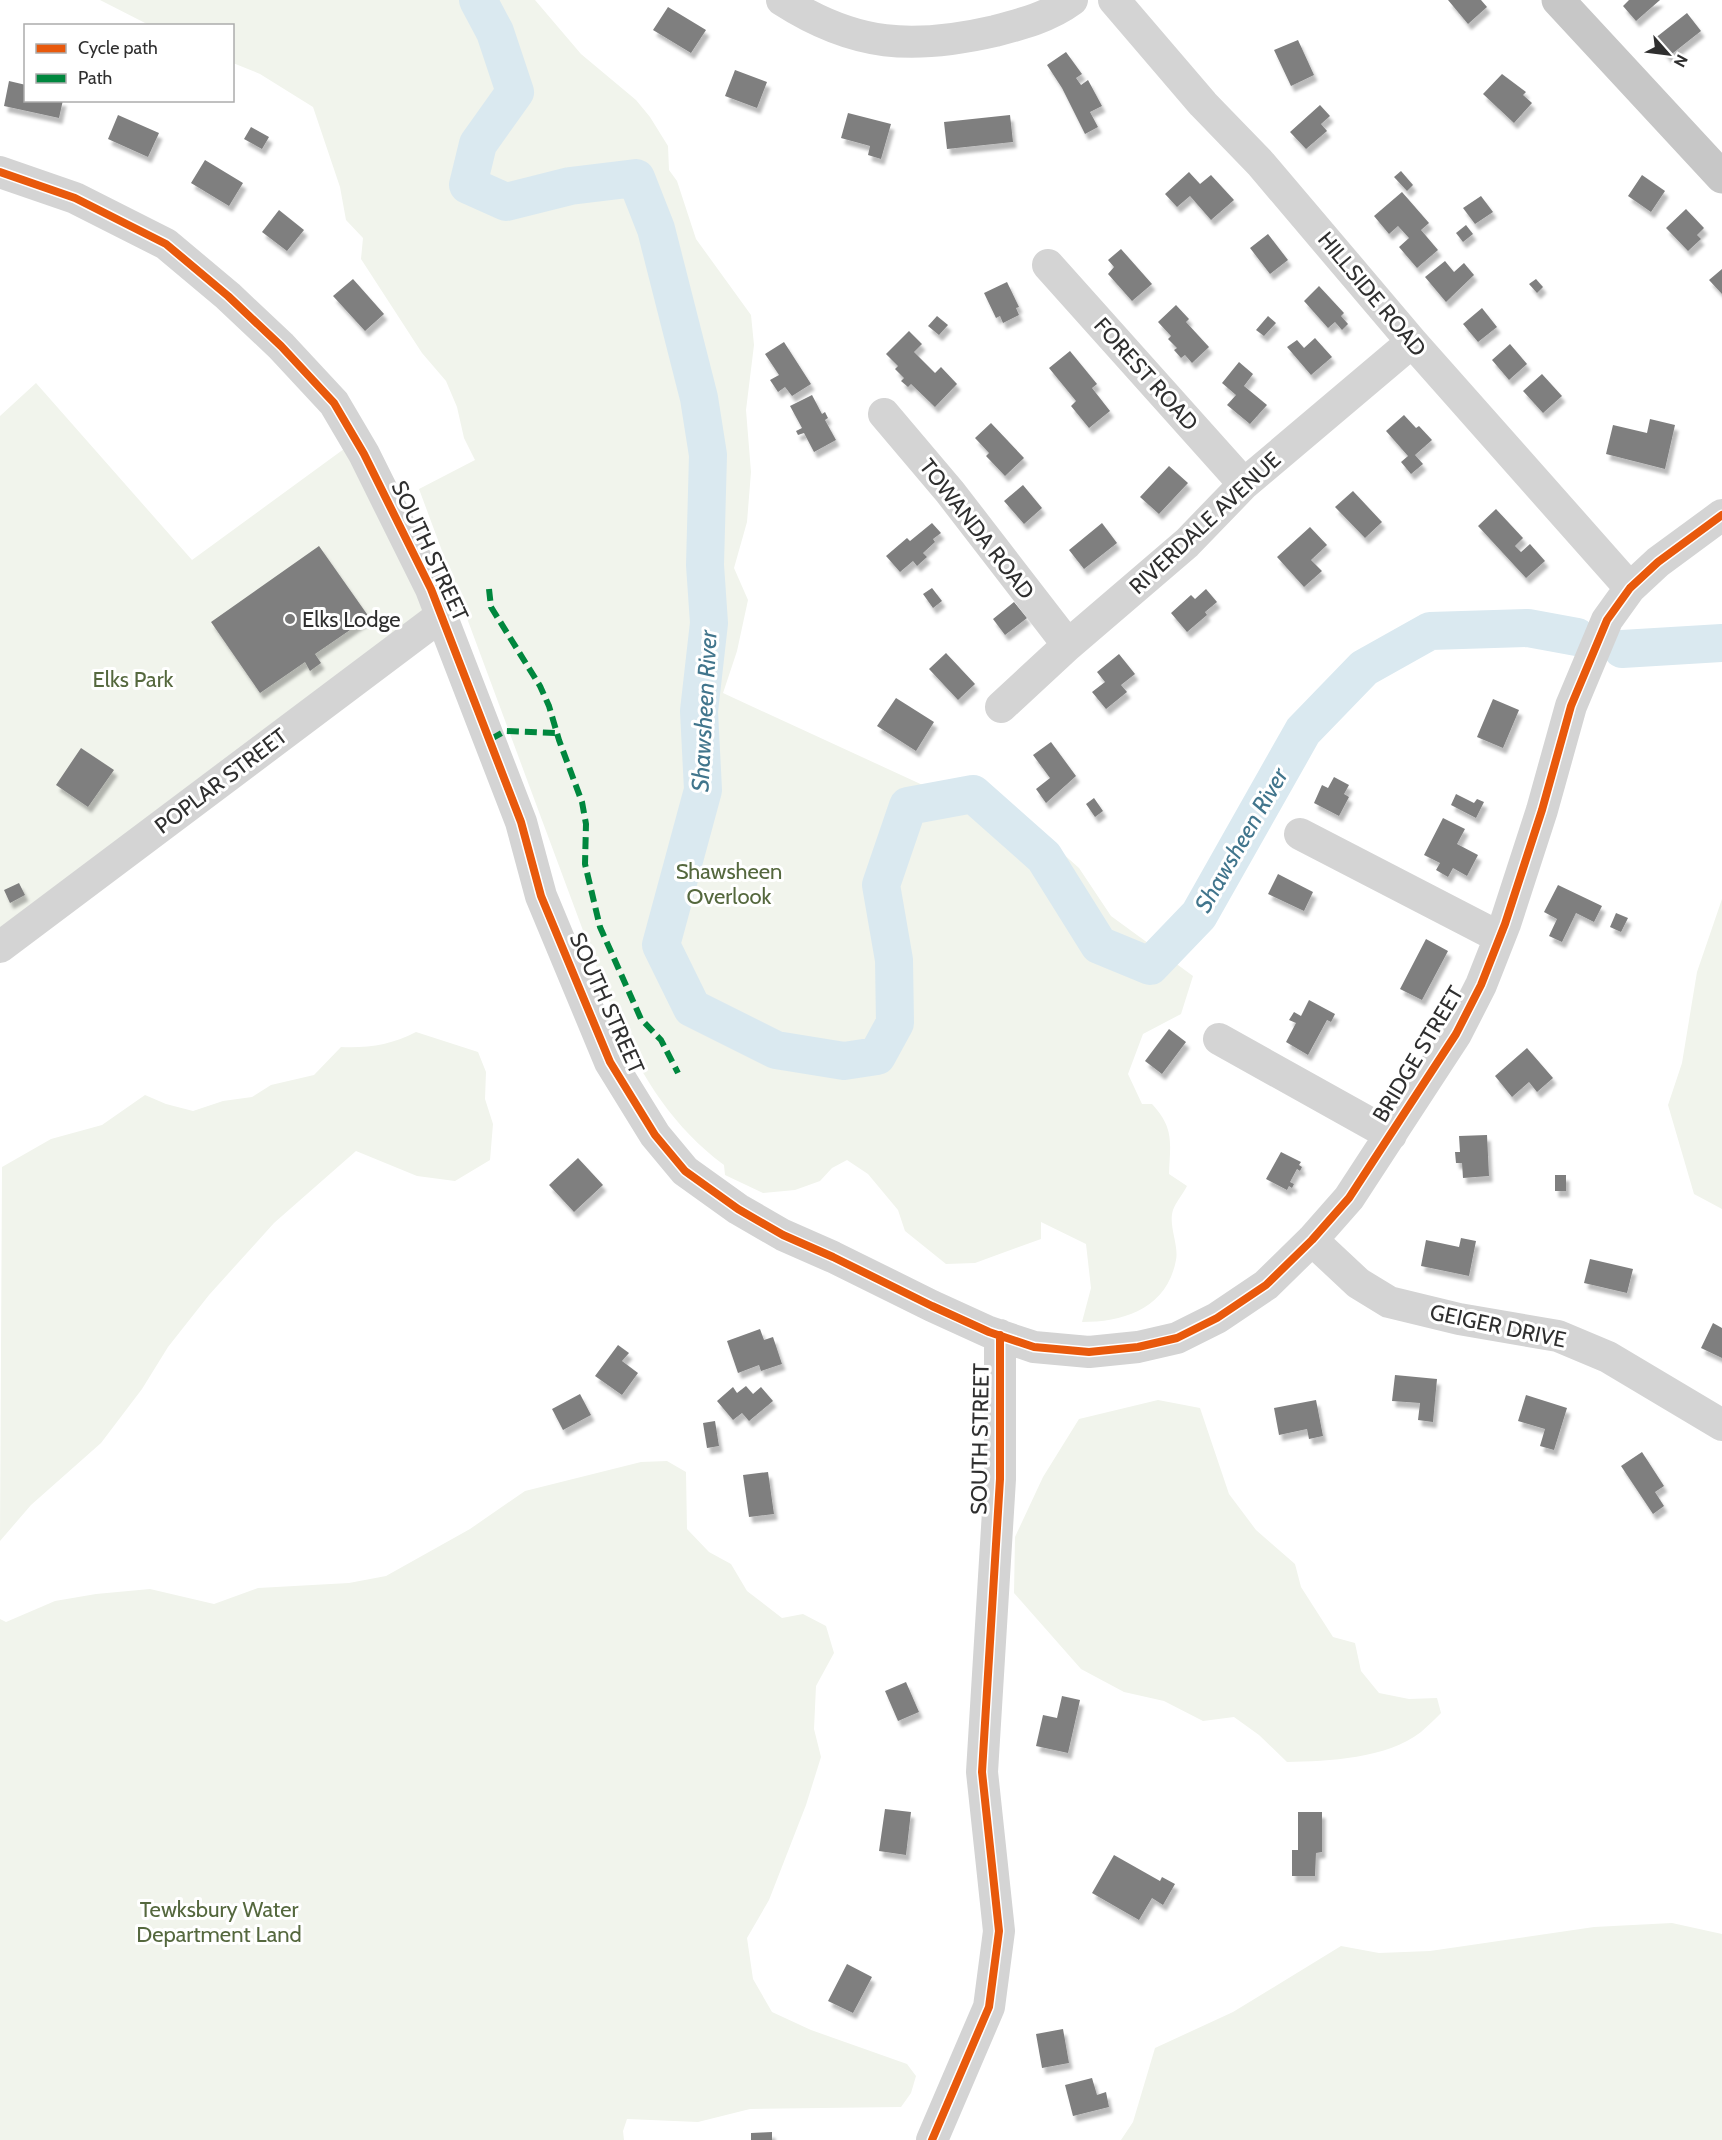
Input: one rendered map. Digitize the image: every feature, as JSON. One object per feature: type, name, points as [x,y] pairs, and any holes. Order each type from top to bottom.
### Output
[{"type":"main road","points":[[1558,0],[1722,177]]},
{"type":"street","points":[[782,0],[835,27],[872,39],[910,44],[957,40],[1011,27],[1056,11],[1072,0]]},
{"type":"street","name":"HILLSIDE ROAD","points":[[1114,0],[1203,104],[1261,164],[1412,342],[1630,588]]},
{"type":"street","name":"SOUTH STREET","points":[[0,172],[75,198],[166,244],[228,296],[281,346],[334,403],[364,454],[442,615],[521,822],[541,896],[610,1062],[655,1135],[685,1171],[756,1219],[932,1306],[1000,1335],[1000,1479],[982,1772],[999,1931],[989,2007],[932,2140]]},
{"type":"street","name":"FOREST ROAD","points":[[1048,265],[1244,484]]},
{"type":"street","name":"RIVERDALE AVENUE","points":[[1001,707],[1068,645],[1187,543],[1244,484],[1412,342]]},
{"type":"street","name":"TOWANDA ROAD","points":[[884,414],[950,492],[1068,645]]},
{"type":"street","name":"BRIDGE STREET","points":[[1000,1335],[1034,1347],[1089,1352],[1138,1347],[1177,1338],[1217,1318],[1266,1285],[1312,1240],[1349,1198],[1456,1034],[1481,985],[1542,810],[1571,706],[1599,636],[1616,604],[1658,562],[1722,515]]},
{"type":"street","name":"POPLAR STREET","points":[[0,947],[442,615]]},
{"type":"street","points":[[1300,834],[1499,937]]},
{"type":"street","points":[[1220,1039],[1391,1135]]},
{"type":"street","name":"GEIGER DRIVE","points":[[1312,1240],[1358,1283],[1389,1302],[1459,1319],[1558,1336],[1616,1362],[1722,1425]]},
{"type":"green space","name":"Shawsheen Overlook","points":[[100,0],[535,0],[581,54],[636,100],[650,117],[668,146],[669,170],[677,181],[696,239],[751,315],[754,345],[746,410],[751,472],[747,522],[734,568],[748,600],[737,651],[723,693],[927,787],[1005,802],[1079,868],[1111,916],[1193,976],[1181,1014],[1143,1034],[1128,1074],[1142,1104],[1152,1104],[1168,1129],[1170,1137],[1169,1174],[1187,1186],[1174,1207],[1172,1216],[1176,1260],[1164,1290],[1154,1301],[1128,1315],[1114,1319],[1082,1322],[1091,1288],[1086,1244],[1041,1222],[1041,1239],[975,1263],[946,1264],[905,1231],[898,1210],[868,1174],[847,1160],[832,1168],[820,1181],[795,1190],[763,1193],[725,1175],[724,1165],[706,1151],[675,1119],[649,1083],[617,1022],[419,489],[475,460],[464,438],[457,407],[446,381],[422,353],[361,259],[363,238],[346,220],[340,187],[313,107],[260,74],[234,63],[234,24],[147,24]]},
{"type":"green space","name":"Elks Park","points":[[36,383],[192,560],[348,446],[425,611],[0,941],[0,416]]},
{"type":"green space","points":[[1722,899],[1722,1209],[1694,1194],[1668,1105],[1682,1063],[1697,972]]},
{"type":"green space","points":[[416,1032],[478,1052],[486,1072],[485,1099],[493,1124],[490,1160],[455,1181],[417,1176],[356,1151],[274,1223],[209,1295],[168,1347],[142,1389],[101,1443],[31,1505],[0,1541],[2,1167],[51,1139],[102,1125],[145,1095],[166,1104],[193,1111],[223,1101],[252,1097],[271,1085],[314,1075],[341,1047],[380,1045]]},
{"type":"green space","points":[[1158,1400],[1200,1408],[1229,1494],[1256,1530],[1295,1564],[1301,1587],[1333,1637],[1355,1643],[1361,1671],[1379,1693],[1409,1699],[1437,1698],[1441,1713],[1421,1732],[1391,1748],[1357,1757],[1287,1762],[1259,1735],[1234,1717],[1203,1721],[1164,1701],[1124,1692],[1081,1669],[1014,1593],[1015,1537],[1043,1477],[1079,1419]]},
{"type":"green space","name":"Tewksbury Water Department Land","points":[[667,1461],[686,1472],[687,1529],[709,1552],[731,1564],[747,1591],[782,1618],[803,1614],[826,1626],[834,1653],[816,1686],[814,1729],[821,1757],[806,1805],[769,1900],[747,1938],[753,1979],[772,2012],[811,2030],[907,2064],[916,2076],[911,2093],[901,2107],[750,2109],[698,2122],[627,2119],[623,2131],[624,2140],[0,2140],[0,1619],[6,1622],[55,1601],[96,1594],[150,1589],[214,1604],[258,1588],[349,1583],[386,1576],[470,1529],[525,1491],[641,1462]]},
{"type":"green space","points":[[1672,1923],[1722,1934],[1722,2140],[1121,2140],[1133,2122],[1155,2048],[1233,2012],[1341,1946],[1379,1953],[1430,1951],[1594,1927]]},
{"type":"building","points":[[1448,0],[1481,0],[1487,7],[1468,24]]},
{"type":"building","points":[[1629,0],[1660,0],[1636,21],[1623,6]]},
{"type":"building","points":[[668,7],[706,30],[691,53],[653,30]]},
{"type":"building","points":[[1687,13],[1701,31],[1668,57],[1654,39]]},
{"type":"building","points":[[1298,40],[1314,75],[1291,86],[1274,50]]},
{"type":"building","points":[[1066,52],[1082,74],[1076,78],[1081,85],[1088,80],[1102,106],[1090,112],[1098,127],[1085,134],[1062,88],[1047,65]]},
{"type":"building","points":[[735,70],[767,82],[757,108],[725,96]]},
{"type":"building","points":[[1502,74],[1526,92],[1523,95],[1532,103],[1514,123],[1483,94]]},
{"type":"building","points":[[9,81],[24,85],[24,102],[63,102],[59,118],[4,106]]},
{"type":"building","points":[[1320,105],[1330,116],[1321,124],[1327,131],[1306,149],[1290,132]]},
{"type":"building","points":[[848,113],[891,124],[881,159],[868,155],[870,146],[841,138]]},
{"type":"building","points":[[118,115],[159,133],[148,157],[108,139]]},
{"type":"building","points":[[1010,115],[1013,142],[947,149],[944,122]]},
{"type":"building","points":[[251,127],[269,137],[262,149],[244,139]]},
{"type":"building","points":[[205,160],[243,183],[229,206],[191,183]]},
{"type":"building","points":[[1401,171],[1413,185],[1407,191],[1394,177]]},
{"type":"building","points":[[1189,172],[1200,184],[1211,175],[1234,200],[1211,220],[1190,196],[1177,207],[1165,194]]},
{"type":"building","points":[[1642,175],[1665,191],[1651,212],[1628,196]]},
{"type":"building","points":[[1402,192],[1429,223],[1421,230],[1438,250],[1417,268],[1399,247],[1409,238],[1398,226],[1389,234],[1374,216]]},
{"type":"building","points":[[1481,196],[1493,212],[1475,224],[1463,208]]},
{"type":"building","points":[[1686,209],[1704,228],[1697,235],[1701,239],[1688,251],[1666,228]]},
{"type":"building","points":[[279,210],[304,230],[287,251],[262,232]]},
{"type":"building","points":[[1466,225],[1473,234],[1463,242],[1456,233]]},
{"type":"building","points":[[1268,234],[1288,260],[1270,274],[1250,248]]},
{"type":"building","points":[[1121,249],[1152,284],[1132,301],[1108,274],[1114,267],[1108,260]]},
{"type":"building","points":[[1445,261],[1454,272],[1464,263],[1474,275],[1446,302],[1425,277]]},
{"type":"building","points":[[1722,269],[1722,294],[1709,280]]},
{"type":"building","points":[[353,279],[384,314],[365,331],[333,296]]},
{"type":"building","points":[[1536,279],[1543,287],[1537,293],[1529,284]]},
{"type":"building","points":[[1007,282],[1019,307],[1016,308],[1019,315],[1003,323],[1000,316],[996,318],[984,293]]},
{"type":"building","points":[[1319,286],[1344,313],[1341,316],[1348,324],[1342,330],[1335,322],[1328,328],[1304,301]]},
{"type":"building","points":[[1176,305],[1189,319],[1186,322],[1209,347],[1192,363],[1185,355],[1181,358],[1174,350],[1177,348],[1168,339],[1171,336],[1158,322]]},
{"type":"building","points":[[1482,308],[1497,327],[1478,342],[1463,324]]},
{"type":"building","points":[[937,316],[948,325],[939,335],[928,326]]},
{"type":"building","points":[[1268,316],[1276,323],[1264,336],[1256,330]]},
{"type":"building","points":[[909,331],[922,344],[914,352],[935,373],[941,367],[957,384],[935,407],[911,384],[908,387],[901,381],[904,378],[895,369],[898,366],[886,354]]},
{"type":"building","points":[[1315,338],[1332,357],[1311,375],[1287,347],[1297,340],[1304,348]]},
{"type":"building","points":[[784,342],[811,384],[792,396],[785,387],[778,392],[770,380],[779,375],[765,354]]},
{"type":"building","points":[[1510,344],[1527,364],[1509,380],[1492,360]]},
{"type":"building","points":[[1070,351],[1097,384],[1092,388],[1110,411],[1089,428],[1071,406],[1076,401],[1049,368]]},
{"type":"building","points":[[1239,362],[1253,374],[1244,386],[1267,405],[1250,424],[1227,405],[1236,395],[1222,383]]},
{"type":"building","points":[[1542,374],[1562,396],[1543,413],[1523,391]]},
{"type":"building","points":[[812,395],[822,414],[825,412],[828,418],[825,420],[836,440],[814,452],[804,433],[798,435],[796,431],[802,428],[790,406]]},
{"type":"building","points":[[1404,415],[1432,440],[1415,455],[1423,464],[1411,474],[1401,462],[1408,456],[1386,431]]},
{"type":"building","points":[[1650,419],[1675,425],[1665,469],[1606,454],[1613,425],[1647,433]]},
{"type":"building","points":[[991,423],[1024,458],[1005,476],[986,456],[989,453],[975,438]]},
{"type":"building","points":[[1169,466],[1188,483],[1159,514],[1140,497]]},
{"type":"building","points":[[1023,485],[1042,508],[1024,524],[1004,501]]},
{"type":"building","points":[[1353,491],[1382,522],[1365,538],[1335,507]]},
{"type":"building","points":[[1496,509],[1523,538],[1515,546],[1521,552],[1530,544],[1545,561],[1526,578],[1478,526]]},
{"type":"building","points":[[932,523],[941,533],[933,539],[935,542],[923,553],[927,557],[917,566],[913,561],[900,572],[886,556],[907,538],[910,541]]},
{"type":"building","points":[[1102,523],[1117,543],[1084,569],[1069,550]]},
{"type":"building","points":[[1310,527],[1327,545],[1311,560],[1322,571],[1304,587],[1277,557]]},
{"type":"building","name":"Elks Lodge","points":[[319,546],[369,617],[315,654],[321,663],[310,671],[305,662],[260,693],[211,622]]},
{"type":"building","points":[[932,588],[942,601],[933,608],[923,594]]},
{"type":"building","points":[[1206,589],[1217,602],[1205,612],[1207,615],[1187,632],[1171,613],[1191,595],[1195,599]]},
{"type":"building","points":[[1014,602],[1027,618],[1005,635],[993,619]]},
{"type":"building","points":[[946,653],[975,684],[958,700],[929,669]]},
{"type":"building","points":[[1119,654],[1135,674],[1121,685],[1127,692],[1106,709],[1092,692],[1105,682],[1097,672]]},
{"type":"building","points":[[896,698],[934,722],[916,751],[877,726]]},
{"type":"building","points":[[1493,699],[1519,710],[1503,748],[1477,737]]},
{"type":"building","points":[[1051,742],[1076,776],[1046,803],[1036,789],[1050,778],[1033,755]]},
{"type":"building","points":[[81,748],[114,770],[88,807],[56,785]]},
{"type":"building","points":[[1334,777],[1349,785],[1344,794],[1349,797],[1339,816],[1314,803],[1322,785],[1328,788]]},
{"type":"building","points":[[1456,794],[1474,803],[1477,799],[1484,802],[1476,818],[1451,805]]},
{"type":"building","points":[[1094,798],[1103,811],[1095,817],[1086,804]]},
{"type":"building","points":[[1443,818],[1465,829],[1457,844],[1478,855],[1467,876],[1453,868],[1448,877],[1436,870],[1440,863],[1424,855]]},
{"type":"building","points":[[1278,874],[1313,892],[1304,911],[1268,894]]},
{"type":"building","points":[[19,883],[25,895],[10,903],[4,890]]},
{"type":"building","points":[[1558,885],[1602,906],[1594,922],[1576,913],[1562,942],[1549,936],[1557,919],[1544,912]]},
{"type":"building","points":[[1616,913],[1628,918],[1621,932],[1610,927]]},
{"type":"building","points":[[1426,939],[1448,951],[1422,1000],[1400,989]]},
{"type":"building","points":[[1309,1000],[1335,1014],[1331,1022],[1327,1020],[1308,1055],[1286,1042],[1296,1023],[1289,1020],[1294,1012],[1301,1016]]},
{"type":"building","points":[[1169,1029],[1186,1042],[1162,1074],[1145,1061]]},
{"type":"building","points":[[1527,1048],[1553,1078],[1537,1092],[1529,1082],[1512,1097],[1495,1076]]},
{"type":"building","points":[[1487,1135],[1489,1176],[1463,1178],[1462,1163],[1456,1163],[1455,1152],[1460,1152],[1459,1136]]},
{"type":"building","points":[[1281,1152],[1301,1162],[1299,1165],[1302,1167],[1300,1171],[1297,1169],[1290,1182],[1294,1184],[1292,1188],[1289,1186],[1287,1190],[1266,1179]]},
{"type":"building","points":[[578,1158],[603,1185],[574,1212],[549,1185]]},
{"type":"building","points":[[1555,1175],[1566,1175],[1566,1191],[1555,1191]]},
{"type":"building","points":[[1461,1238],[1476,1241],[1469,1276],[1421,1266],[1426,1240],[1459,1247]]},
{"type":"building","points":[[1590,1259],[1633,1269],[1627,1293],[1584,1283]]},
{"type":"building","points":[[1713,1323],[1722,1328],[1722,1358],[1701,1348]]},
{"type":"building","points":[[760,1329],[764,1340],[773,1337],[782,1364],[761,1371],[759,1365],[738,1373],[727,1341]]},
{"type":"building","points":[[618,1345],[629,1353],[622,1361],[638,1373],[622,1395],[595,1376]]},
{"type":"building","points":[[1395,1375],[1437,1379],[1433,1422],[1418,1420],[1420,1403],[1392,1401]]},
{"type":"building","points":[[746,1386],[753,1394],[761,1387],[773,1401],[749,1421],[742,1413],[733,1420],[717,1401],[733,1387],[737,1393]]},
{"type":"building","points":[[580,1394],[591,1415],[563,1430],[552,1409]]},
{"type":"building","points":[[1526,1395],[1567,1408],[1554,1450],[1540,1446],[1545,1429],[1518,1421]]},
{"type":"building","points":[[1316,1400],[1323,1436],[1309,1439],[1307,1429],[1279,1435],[1274,1408]]},
{"type":"building","points":[[715,1421],[719,1446],[707,1448],[703,1423]]},
{"type":"building","points":[[1642,1452],[1664,1486],[1655,1492],[1664,1506],[1653,1514],[1621,1466]]},
{"type":"building","points":[[768,1472],[774,1514],[749,1517],[743,1475]]},
{"type":"building","points":[[906,1682],[919,1712],[898,1721],[885,1691]]},
{"type":"building","points":[[1062,1696],[1080,1700],[1068,1753],[1036,1746],[1043,1715],[1057,1718]]},
{"type":"building","points":[[885,1809],[911,1812],[906,1855],[879,1851]]},
{"type":"building","points":[[1298,1812],[1322,1812],[1322,1852],[1316,1853],[1315,1876],[1292,1876],[1292,1850],[1298,1850]]},
{"type":"building","points":[[1114,1855],[1160,1881],[1162,1877],[1175,1884],[1163,1905],[1152,1898],[1139,1920],[1092,1893]]},
{"type":"building","points":[[847,1964],[872,1977],[853,2013],[828,2001]]},
{"type":"building","points":[[1063,2029],[1069,2063],[1042,2068],[1036,2034]]},
{"type":"building","points":[[1092,2078],[1097,2095],[1106,2092],[1109,2107],[1073,2116],[1065,2085]]},
{"type":"building","points":[[772,2132],[772,2140],[751,2140],[751,2133]]},
{"type":"waterway","name":"Shawsheen River","points":[[478,0],[495,32],[515,92],[478,144],[468,185],[506,202],[570,186],[636,178],[656,229],[699,398],[708,455],[705,565],[709,623],[699,711],[703,790],[661,945],[692,1008],[776,1050],[844,1061],[877,1056],[895,1023],[894,960],[881,885],[908,806],[973,794],[1044,857],[1099,945],[1150,966],[1199,915],[1303,731],[1364,668],[1430,631],[1528,628],[1577,637]]},
{"type":"waterway","name":"Shawsheen River","points":[[1622,649],[1722,643]]},
{"type":"marked path","points":[[489,589],[491,607],[540,686],[549,706],[582,802],[586,824],[585,864],[600,927],[641,1019],[661,1040],[678,1073]]},
{"type":"marked path","points":[[491,739],[505,731],[557,733]]},
{"type":"cycle path","points":[[0,172],[75,198],[166,244],[228,296],[281,346],[334,403],[364,454],[431,589],[521,822],[541,896],[610,1062],[655,1135],[685,1171],[738,1209],[783,1235],[989,1332],[1034,1347],[1089,1352],[1138,1347],[1177,1338],[1217,1318],[1266,1285],[1312,1240],[1349,1198],[1456,1034],[1481,985],[1505,924],[1542,810],[1571,706],[1607,620],[1630,588],[1658,562],[1722,515]]},
{"type":"cycle path","points":[[932,2140],[989,2007],[999,1931],[982,1772],[1000,1479],[1000,1335]]},
{"type":"place","name":"Elks Lodge","points":[[290,619]]}]
